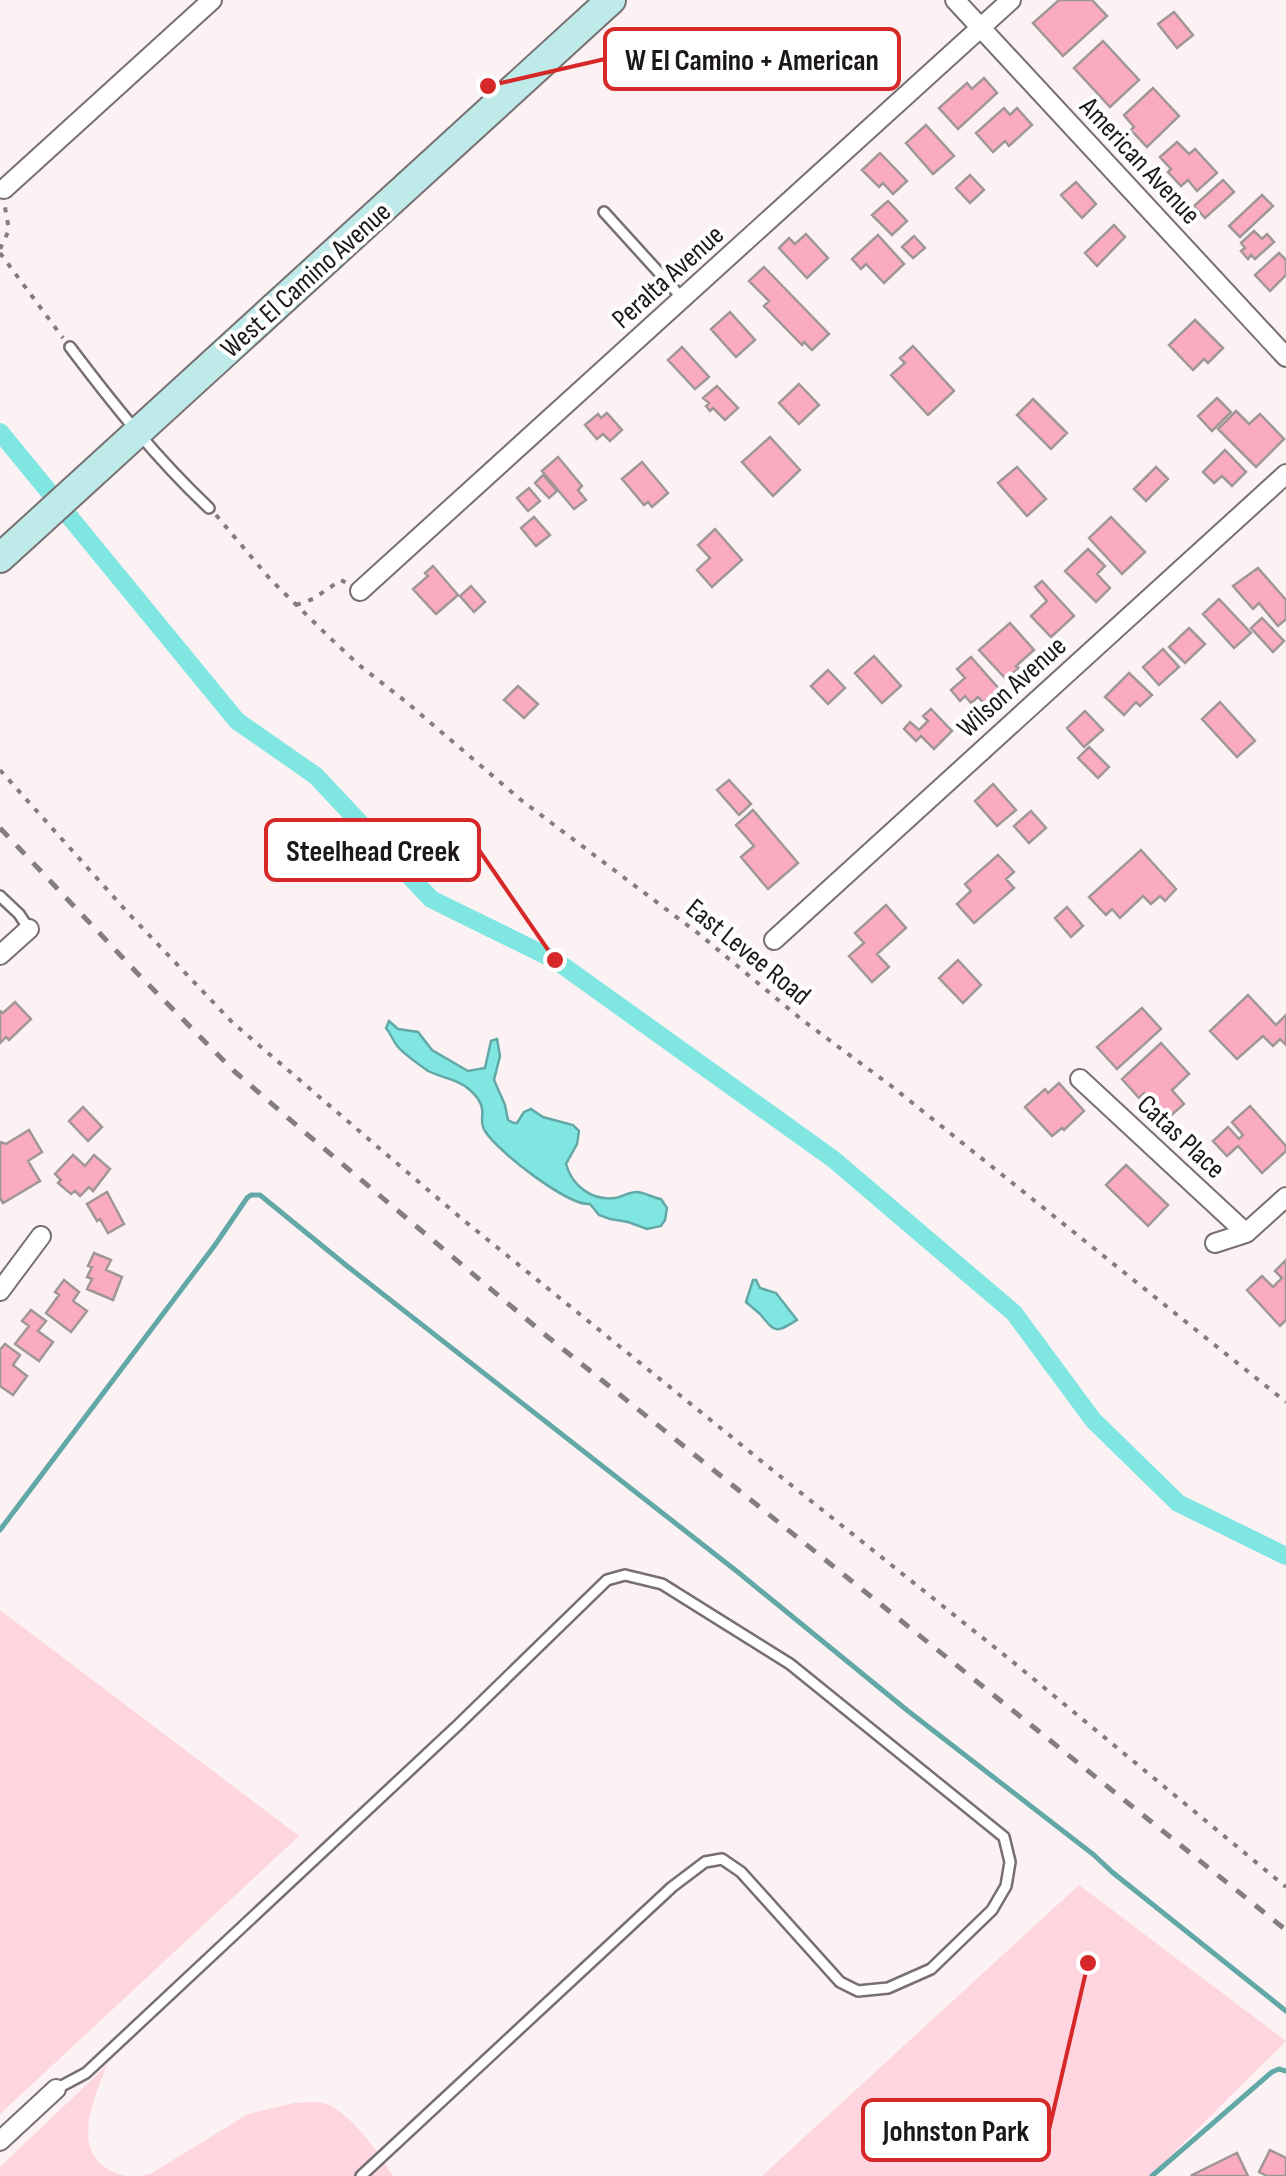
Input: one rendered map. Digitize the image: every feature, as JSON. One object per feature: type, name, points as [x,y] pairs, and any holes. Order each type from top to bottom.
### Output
[{"type":"main road","name":"West El Camino Avenue","points":[[0,558],[611,0]]},
{"type":"street","points":[[2,194],[211,0]]},
{"type":"street","name":"American Avenue","points":[[955,0],[1286,357]]},
{"type":"street","name":"Peralta Avenue","points":[[360,592],[1010,0]]},
{"type":"street","name":"Wilson Avenue","points":[[774,940],[1286,474]]},
{"type":"street","points":[[0,954],[29,929]]},
{"type":"street","name":"Catas Place","points":[[1080,1080],[1246,1233]]},
{"type":"street","points":[[1215,1244],[1246,1233],[1286,1197]]},
{"type":"street","points":[[0,1291],[41,1236]]},
{"type":"street","points":[[0,2141],[56,2089]]},
{"type":"lane","points":[[604,212],[683,299]]},
{"type":"lane","points":[[70,347],[136,432],[210,508]]},
{"type":"lane","points":[[0,896],[29,929]]},
{"type":"lane","points":[[56,2089],[86,2073],[607,1580],[625,1575],[662,1584],[790,1664],[1004,1837],[1010,1862],[1006,1886],[992,1910],[931,1970],[888,1988],[858,1991],[840,1982],[741,1872],[722,1859],[705,1862],[672,1888],[361,2176]]},
{"type":"path","points":[[2,194],[9,230],[0,251],[70,347]]},
{"type":"path","name":"East Levee Road","points":[[210,508],[270,580],[359,665],[521,800],[699,934],[801,1020],[890,1085],[1286,1402]]},
{"type":"path","points":[[296,605],[313,599],[341,580],[360,592]]},
{"type":"path","points":[[0,770],[234,1024],[462,1219],[1014,1662],[1286,1888]]},
{"type":"shaded area","points":[[0,1610],[299,1836],[0,2114]]},
{"type":"shaded area","points":[[1079,1885],[1286,2041],[1150,2176],[762,2176]]},
{"type":"shaded area","points":[[107,2065],[90,2114],[90,2145],[95,2158],[107,2169],[125,2176],[0,2176],[0,2167]]},
{"type":"shaded area","points":[[320,2102],[355,2125],[393,2176],[142,2176],[248,2114],[294,2103]]},
{"type":"water","points":[[389,1021],[398,1029],[418,1032],[432,1050],[468,1071],[485,1068],[491,1041],[497,1039],[500,1056],[494,1080],[508,1120],[517,1123],[531,1109],[543,1117],[573,1125],[579,1131],[577,1144],[566,1164],[578,1185],[598,1197],[615,1198],[638,1192],[661,1199],[667,1208],[661,1226],[647,1229],[599,1215],[590,1204],[566,1196],[534,1176],[485,1131],[477,1097],[465,1086],[428,1071],[404,1053],[386,1028]]},
{"type":"water","points":[[753,1280],[760,1288],[776,1293],[797,1320],[780,1329],[769,1324],[746,1302]]},
{"type":"building","points":[[1059,0],[1092,0],[1107,16],[1063,56],[1033,23]]},
{"type":"building","points":[[1174,12],[1193,35],[1177,48],[1158,24]]},
{"type":"building","points":[[1103,41],[1139,80],[1110,107],[1074,68]]},
{"type":"building","points":[[984,78],[997,93],[958,129],[939,108],[967,83],[972,89]]},
{"type":"building","points":[[1153,88],[1179,116],[1147,147],[1131,130],[1134,127],[1124,115]]},
{"type":"building","points":[[1004,108],[1010,115],[1017,108],[1032,125],[1009,146],[1005,141],[993,152],[976,133]]},
{"type":"building","points":[[926,125],[954,156],[933,174],[906,143]]},
{"type":"building","points":[[1177,142],[1189,154],[1195,149],[1217,173],[1197,191],[1188,180],[1181,186],[1160,157]]},
{"type":"building","points":[[880,153],[907,181],[893,194],[883,183],[879,187],[862,170]]},
{"type":"building","points":[[970,175],[984,190],[970,203],[956,188]]},
{"type":"building","points":[[1223,180],[1234,192],[1205,218],[1194,206]]},
{"type":"building","points":[[1076,182],[1096,204],[1082,218],[1061,195]]},
{"type":"building","points":[[1262,195],[1273,206],[1240,237],[1229,226]]},
{"type":"building","points":[[888,201],[907,221],[892,235],[872,215]]},
{"type":"building","points":[[1114,225],[1125,237],[1097,266],[1085,253]]},
{"type":"building","points":[[1254,231],[1262,239],[1267,234],[1274,242],[1255,259],[1251,255],[1248,259],[1241,251],[1245,248],[1241,243]]},
{"type":"building","points":[[806,234],[828,258],[807,278],[779,248],[789,238],[795,244]]},
{"type":"building","points":[[878,235],[904,264],[884,283],[866,264],[861,269],[852,259]]},
{"type":"building","points":[[914,236],[925,248],[913,258],[902,247]]},
{"type":"building","points":[[1279,253],[1286,260],[1286,275],[1270,291],[1255,275]]},
{"type":"building","points":[[764,267],[829,334],[812,350],[804,342],[802,345],[764,306],[769,301],[749,281]]},
{"type":"building","points":[[730,312],[755,340],[736,357],[711,329]]},
{"type":"building","points":[[1195,320],[1223,348],[1208,363],[1204,359],[1193,370],[1169,345]]},
{"type":"building","points":[[913,346],[954,391],[928,415],[891,375],[905,363],[900,358]]},
{"type":"building","points":[[682,347],[709,377],[695,389],[668,360]]},
{"type":"building","points":[[799,384],[819,405],[799,424],[779,403]]},
{"type":"building","points":[[717,386],[738,408],[725,420],[713,408],[710,411],[703,398]]},
{"type":"building","points":[[1217,398],[1231,412],[1212,431],[1198,416]]},
{"type":"building","points":[[1033,399],[1067,433],[1051,449],[1017,415]]},
{"type":"building","points":[[1236,411],[1249,424],[1260,414],[1284,439],[1256,467],[1218,429]]},
{"type":"building","points":[[607,413],[622,430],[610,441],[603,434],[597,439],[585,425],[598,414],[601,418]]},
{"type":"building","points":[[770,437],[800,470],[773,496],[742,462]]},
{"type":"building","points":[[1225,450],[1246,472],[1232,486],[1222,476],[1214,483],[1203,472]]},
{"type":"building","points":[[558,457],[582,486],[578,490],[586,500],[574,509],[542,471]]},
{"type":"building","points":[[642,462],[668,493],[652,507],[648,502],[644,505],[622,479]]},
{"type":"building","points":[[1017,467],[1046,499],[1027,516],[998,483]]},
{"type":"building","points":[[1156,467],[1168,479],[1146,501],[1134,489]]},
{"type":"building","points":[[543,475],[557,491],[549,498],[535,483]]},
{"type":"building","points":[[529,488],[540,501],[528,511],[517,498]]},
{"type":"building","points":[[534,517],[550,535],[536,546],[521,528]]},
{"type":"building","points":[[1111,517],[1145,552],[1122,574],[1089,538]]},
{"type":"building","points":[[715,529],[742,560],[712,587],[697,570],[710,558],[698,545]]},
{"type":"building","points":[[1088,549],[1105,566],[1097,574],[1110,588],[1096,602],[1065,571]]},
{"type":"building","points":[[433,566],[458,595],[436,614],[413,589]]},
{"type":"building","points":[[1258,568],[1286,600],[1286,619],[1278,626],[1259,603],[1253,609],[1233,586]]},
{"type":"building","points":[[1042,581],[1074,616],[1051,637],[1031,616],[1047,601],[1035,587]]},
{"type":"building","points":[[471,586],[485,602],[474,612],[460,596]]},
{"type":"building","points":[[1219,599],[1251,633],[1234,648],[1203,614]]},
{"type":"building","points":[[1262,618],[1284,641],[1273,652],[1251,628]]},
{"type":"building","points":[[1010,623],[1034,650],[1006,679],[979,650]]},
{"type":"building","points":[[1189,628],[1205,644],[1185,663],[1169,647]]},
{"type":"building","points":[[1163,649],[1179,667],[1159,685],[1143,667]]},
{"type":"building","points":[[874,656],[901,686],[882,703],[855,673]]},
{"type":"building","points":[[971,657],[1000,690],[985,704],[978,697],[971,703],[965,696],[960,701],[951,690],[965,678],[957,669]]},
{"type":"building","points":[[828,670],[845,688],[828,704],[811,686]]},
{"type":"building","points":[[1129,673],[1152,695],[1140,706],[1136,702],[1124,715],[1105,697]]},
{"type":"building","points":[[518,686],[538,704],[524,718],[504,700]]},
{"type":"building","points":[[1220,702],[1255,741],[1237,757],[1202,719]]},
{"type":"building","points":[[931,709],[952,731],[934,749],[921,736],[916,741],[904,729],[910,722],[919,730],[928,721],[923,716]]},
{"type":"building","points":[[1085,711],[1103,730],[1084,747],[1067,728]]},
{"type":"building","points":[[1089,747],[1109,767],[1098,778],[1078,758]]},
{"type":"building","points":[[729,780],[751,804],[739,815],[717,790]]},
{"type":"building","points":[[993,784],[1016,810],[997,826],[975,801]]},
{"type":"building","points":[[753,810],[798,863],[768,889],[741,857],[754,846],[736,825]]},
{"type":"building","points":[[1031,811],[1046,828],[1029,843],[1014,826]]},
{"type":"building","points":[[1141,850],[1176,889],[1165,901],[1160,896],[1151,904],[1143,896],[1120,918],[1112,909],[1106,915],[1089,897]]},
{"type":"building","points":[[998,855],[1014,872],[1006,879],[1014,888],[974,923],[957,904],[971,891],[965,884]]},
{"type":"building","points":[[886,905],[906,928],[877,954],[889,967],[872,982],[849,956],[864,943],[855,933]]},
{"type":"building","points":[[1067,907],[1083,926],[1071,937],[1055,918]]},
{"type":"building","points":[[958,960],[981,985],[963,1003],[939,978]]},
{"type":"building","points":[[1248,995],[1276,1025],[1286,1015],[1286,1045],[1280,1039],[1273,1046],[1263,1036],[1237,1059],[1210,1031]]},
{"type":"building","points":[[15,1002],[31,1019],[9,1040],[6,1037],[0,1043],[0,1011],[3,1013]]},
{"type":"building","points":[[1142,1008],[1161,1029],[1117,1069],[1097,1047]]},
{"type":"building","points":[[1161,1043],[1189,1074],[1172,1090],[1184,1104],[1167,1119],[1144,1093],[1139,1098],[1122,1079]]},
{"type":"building","points":[[1059,1083],[1084,1111],[1052,1136],[1025,1107],[1045,1089],[1048,1093]]},
{"type":"building","points":[[1250,1106],[1286,1146],[1286,1151],[1262,1173],[1238,1146],[1227,1156],[1213,1141],[1228,1127],[1239,1139],[1243,1135],[1232,1122]]},
{"type":"building","points":[[83,1107],[102,1127],[88,1141],[69,1121]]},
{"type":"building","points":[[29,1130],[42,1152],[28,1161],[40,1181],[3,1203],[0,1142],[6,1144]]},
{"type":"building","points":[[73,1155],[85,1166],[94,1155],[110,1169],[93,1191],[89,1187],[80,1196],[58,1183],[61,1180],[55,1174]]},
{"type":"building","points":[[1126,1165],[1168,1205],[1148,1226],[1106,1185]]},
{"type":"building","points":[[107,1192],[124,1224],[108,1233],[87,1204]]},
{"type":"building","points":[[94,1253],[111,1260],[106,1270],[122,1277],[113,1300],[87,1289],[92,1279],[87,1277],[92,1267],[88,1266]]},
{"type":"building","points":[[1286,1260],[1286,1320],[1280,1326],[1247,1290],[1262,1276],[1273,1287],[1282,1278],[1275,1271]]},
{"type":"building","points":[[64,1280],[79,1292],[73,1301],[87,1311],[71,1332],[46,1313]]},
{"type":"building","points":[[31,1310],[46,1321],[38,1331],[53,1342],[39,1361],[15,1344],[29,1326],[22,1321]]},
{"type":"building","points":[[5,1344],[20,1355],[13,1365],[27,1376],[13,1395],[0,1386],[0,1350]]},
{"type":"building","points":[[1270,2150],[1286,2158],[1286,2176],[1259,2172]]},
{"type":"building","points":[[1237,2153],[1248,2176],[1192,2175]]},
{"type":"waterway","points":[[0,432],[237,721],[316,776],[431,899],[555,960],[833,1159],[1014,1313],[1093,1420],[1178,1503],[1286,1556]]},
{"type":"waterway","points":[[0,1530],[247,1198],[260,1195],[1286,2011]]},
{"type":"waterway","points":[[1152,2176],[1272,2072],[1286,2071]]},
{"type":"railway","points":[[0,828],[234,1071],[302,1130],[543,1333],[1286,1930]]},
{"type":"place","name":"W El Camino + American","points":[[488,86]]},
{"type":"place","name":"Steelhead Creek","points":[[555,960]]},
{"type":"place","name":"Johnston Park","points":[[1088,1963]]}]
